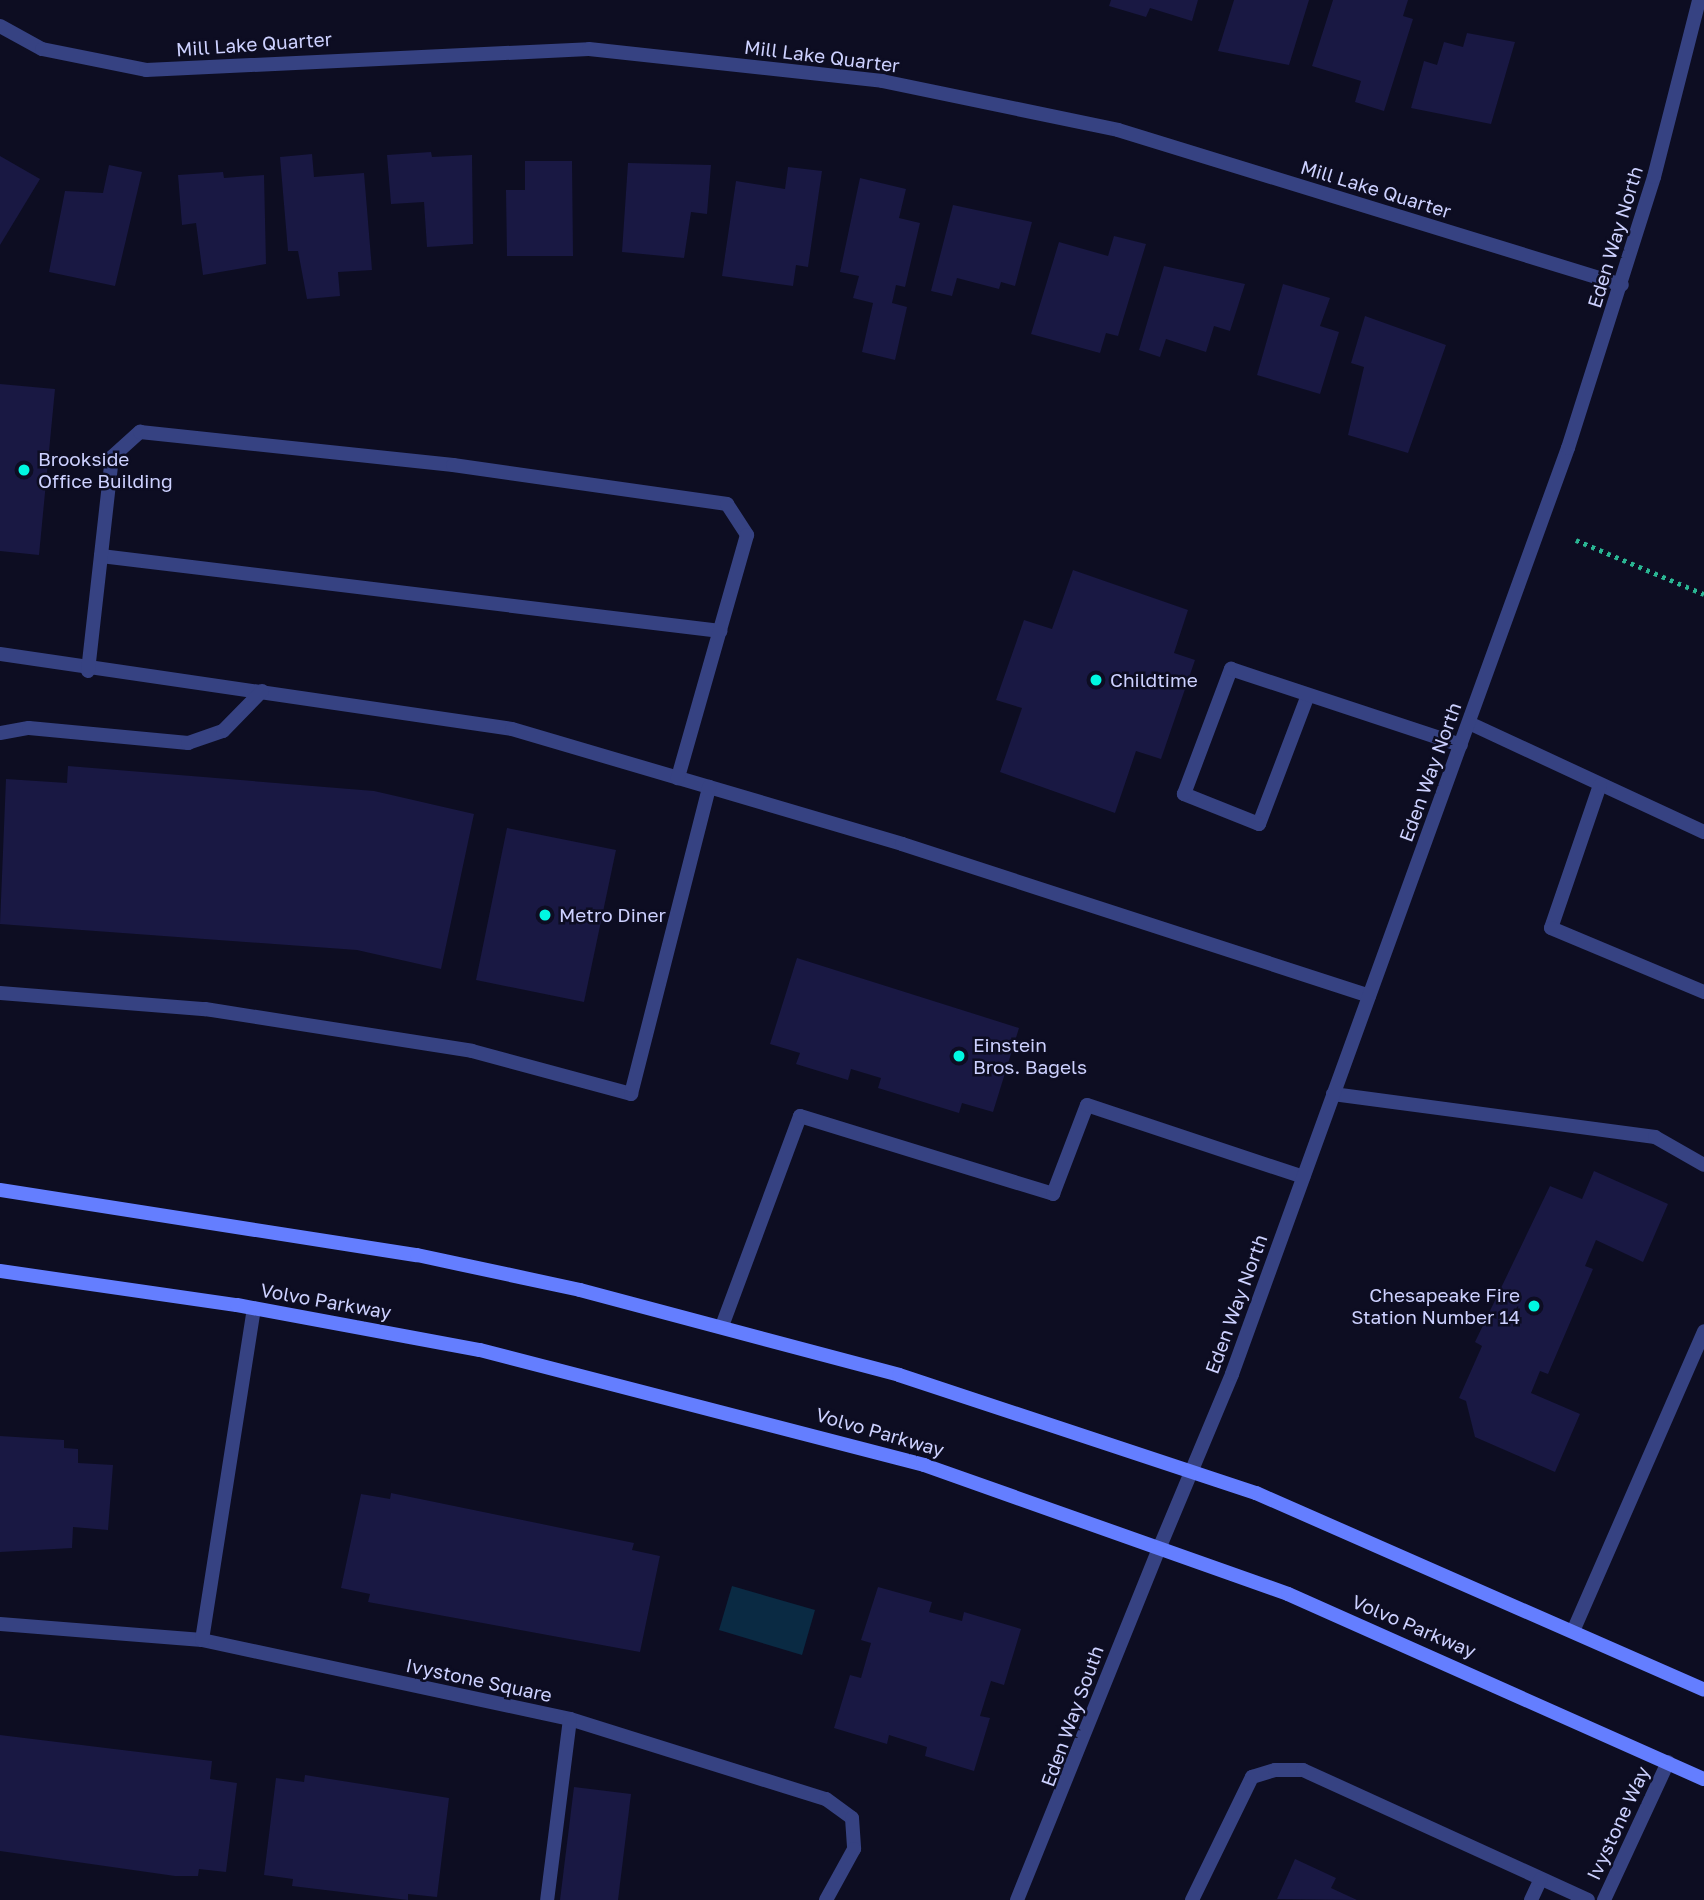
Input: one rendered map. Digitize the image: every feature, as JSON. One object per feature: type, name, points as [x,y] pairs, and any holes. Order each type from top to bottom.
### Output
[{"type":"main road","points":[[0,1190],[417,1255],[722,1326],[1192,1469],[1574,1629],[1704,1689]]},
{"type":"main road","name":"Volvo Parkway","points":[[0,1271],[254,1308],[480,1350],[734,1411],[924,1465],[1161,1544],[1441,1658],[1704,1779]]},
{"type":"street","name":"Eden Way North","points":[[1161,1544],[1303,1177],[1469,723],[1622,285],[1699,0]]},
{"type":"street","name":"Mill Lake Quarter","points":[[0,26],[42,49],[146,71],[589,49],[882,81],[1118,130],[1622,285]]},
{"type":"street","points":[[88,671],[112,457],[140,432],[453,465],[727,504],[747,535],[678,778]]},
{"type":"street","points":[[101,556],[720,631]]},
{"type":"street","points":[[0,654],[88,671],[262,691],[512,729],[709,787],[1368,996]]},
{"type":"street","points":[[1308,695],[1259,824],[1184,794],[1231,669],[1461,745]]},
{"type":"street","points":[[0,733],[29,728],[188,743],[223,731],[262,691]]},
{"type":"street","points":[[1469,723],[1704,832]]},
{"type":"street","points":[[1600,785],[1551,929],[1704,992]]},
{"type":"street","points":[[0,993],[205,1009],[459,1049],[631,1094],[709,787]]},
{"type":"street","points":[[1333,1094],[1655,1137],[1704,1165]]},
{"type":"street","points":[[722,1326],[800,1116],[1053,1194],[1087,1105],[1303,1177]]},
{"type":"street","points":[[202,1640],[254,1308]]},
{"type":"street","points":[[1574,1629],[1704,1331]]},
{"type":"street","name":"Eden Way South","points":[[1017,1900],[1161,1544]]},
{"type":"street","name":"Ivystone Square","points":[[0,1624],[202,1640],[570,1719],[547,1900]]},
{"type":"street","points":[[570,1719],[826,1798],[852,1818],[854,1849],[826,1900]]},
{"type":"street","name":"Ivystone Way","points":[[1604,1900],[1668,1762]]},
{"type":"street","points":[[1192,1900],[1252,1777],[1275,1770],[1303,1770],[1588,1900]]},
{"type":"street","points":[[1531,1900],[1541,1879]]},
{"type":"path","points":[[1576,540],[1704,594]]},
{"type":"water","points":[[732,1586],[815,1610],[802,1655],[719,1630]]},
{"type":"building","points":[[1111,0],[1198,0],[1192,21],[1150,8],[1146,17],[1109,6]]},
{"type":"building","points":[[1234,0],[1309,0],[1289,65],[1218,51]]},
{"type":"building","points":[[1333,0],[1408,0],[1403,16],[1413,19],[1384,111],[1355,102],[1361,81],[1312,66]]},
{"type":"building","points":[[1467,33],[1515,42],[1491,124],[1411,108],[1424,61],[1437,65],[1444,42],[1463,47]]},
{"type":"building","points":[[431,152],[432,157],[472,155],[473,244],[427,247],[424,202],[391,204],[387,155]]},
{"type":"building","points":[[312,154],[314,177],[364,173],[372,270],[338,272],[340,296],[307,299],[298,251],[288,251],[280,157]]},
{"type":"building","points":[[0,156],[40,179],[0,245]]},
{"type":"building","points":[[525,161],[572,161],[573,256],[507,256],[506,190],[525,190]]},
{"type":"building","points":[[628,163],[711,165],[707,214],[691,212],[684,258],[622,252]]},
{"type":"building","points":[[109,165],[142,172],[115,286],[49,272],[65,191],[103,193]]},
{"type":"building","points":[[788,167],[822,171],[808,267],[796,265],[793,286],[722,276],[736,181],[785,189]]},
{"type":"building","points":[[223,172],[224,178],[264,175],[266,264],[203,275],[196,223],[182,225],[178,175]]},
{"type":"building","points":[[860,178],[906,189],[899,218],[920,223],[905,287],[896,285],[892,303],[907,307],[895,360],[862,352],[873,303],[853,298],[859,276],[840,272]]},
{"type":"building","points":[[953,205],[1032,222],[1015,286],[1001,282],[999,289],[957,278],[952,296],[931,291]]},
{"type":"building","points":[[1114,236],[1146,244],[1118,336],[1106,333],[1100,353],[1031,334],[1059,242],[1108,256]]},
{"type":"building","points":[[1164,266],[1245,284],[1230,331],[1214,326],[1206,352],[1166,339],[1160,357],[1139,350]]},
{"type":"building","points":[[1283,284],[1330,298],[1320,326],[1339,332],[1320,394],[1257,375]]},
{"type":"building","points":[[1365,316],[1446,345],[1408,453],[1348,435],[1364,367],[1351,363]]},
{"type":"building","name":"Brookside Office Building","points":[[0,384],[55,389],[39,555],[0,551]]},
{"type":"building","name":"Childtime","points":[[1073,570],[1188,610],[1174,653],[1195,660],[1161,759],[1136,751],[1115,813],[1000,772],[1022,708],[996,700],[1024,620],[1052,629]]},
{"type":"building","points":[[68,766],[374,791],[474,814],[441,969],[357,950],[0,924],[6,779],[67,783]]},
{"type":"building","points":[[507,828],[616,850],[584,1002],[476,980]]},
{"type":"building","points":[[797,958],[1019,1028],[993,1112],[962,1103],[959,1113],[878,1088],[881,1078],[851,1069],[848,1080],[796,1064],[800,1053],[770,1044]]},
{"type":"building","name":"Chesapeake Fire Station Number 14","points":[[1594,1171],[1668,1204],[1643,1262],[1596,1240],[1585,1266],[1593,1269],[1548,1374],[1540,1371],[1531,1393],[1580,1414],[1555,1472],[1475,1437],[1466,1401],[1459,1398],[1482,1346],[1475,1342],[1550,1186],[1582,1199]]},
{"type":"building","points":[[0,1436],[64,1440],[64,1448],[78,1449],[78,1463],[113,1465],[108,1530],[73,1527],[72,1548],[0,1552]]},
{"type":"building","points":[[391,1493],[634,1543],[632,1550],[660,1556],[640,1652],[368,1602],[370,1594],[341,1588],[361,1494],[390,1499]]},
{"type":"building","points":[[878,1587],[932,1602],[929,1612],[962,1621],[964,1612],[1021,1629],[1004,1685],[991,1681],[980,1716],[990,1718],[974,1771],[925,1756],[927,1747],[889,1735],[887,1744],[834,1728],[850,1675],[861,1678],[871,1643],[861,1640]]},
{"type":"building","points":[[0,1735],[212,1761],[210,1779],[237,1783],[226,1872],[199,1869],[198,1876],[175,1876],[0,1851]]},
{"type":"building","points":[[305,1775],[449,1798],[437,1897],[408,1894],[408,1900],[292,1886],[293,1879],[264,1875],[276,1778],[304,1782]]},
{"type":"building","points":[[574,1787],[631,1794],[618,1900],[560,1900]]},
{"type":"building","points":[[1295,1859],[1336,1878],[1331,1888],[1357,1900],[1277,1899]]},
{"type":"place","name":"Brookside Office Building","points":[[24,470]]},
{"type":"place","name":"Childtime","points":[[1096,680]]},
{"type":"place","name":"Metro Diner","points":[[545,915]]},
{"type":"place","name":"Einstein Bros. Bagels","points":[[959,1056]]},
{"type":"place","name":"Chesapeake Fire Station Number 14","points":[[1534,1306]]}]
